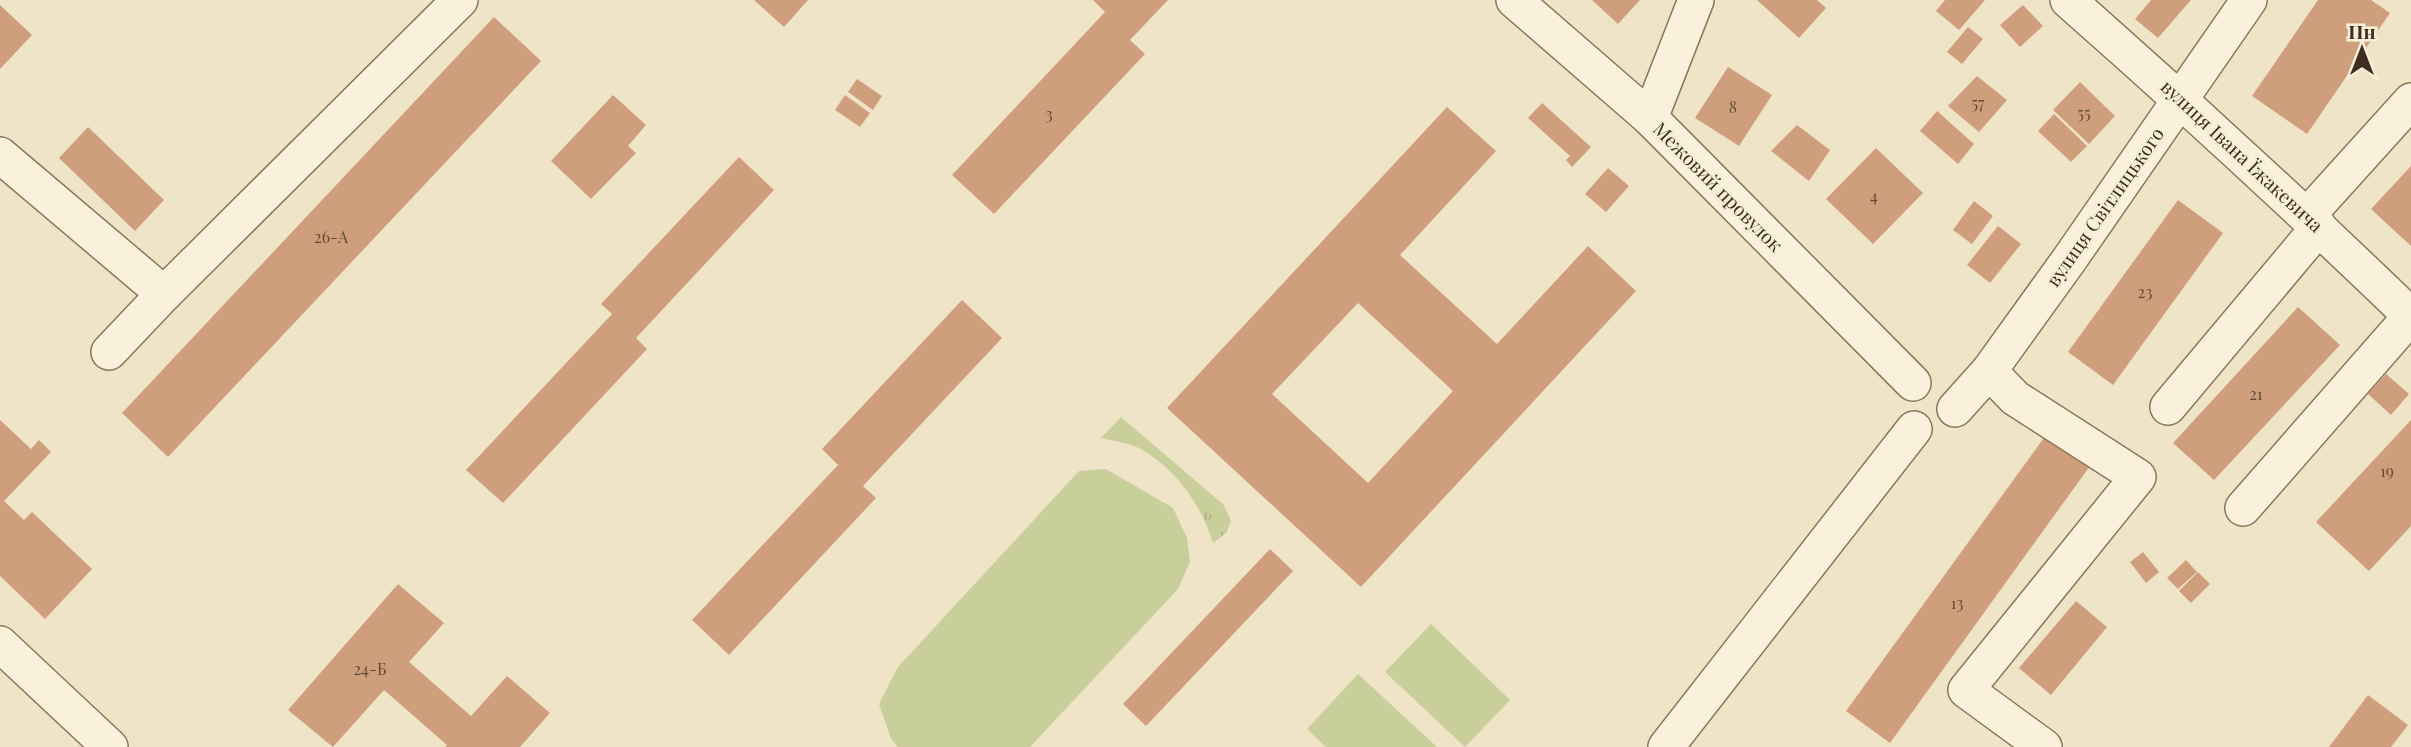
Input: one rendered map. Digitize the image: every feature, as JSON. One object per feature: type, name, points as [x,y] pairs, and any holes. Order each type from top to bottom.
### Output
[{"type":"street","points":[[110,352],[164,294],[460,0]]},
{"type":"street","name":"Межовий провулок","points":[[1514,0],[1650,118],[1913,383]]},
{"type":"street","points":[[1650,118],[1696,0]]},
{"type":"street","name":"вулиця Івана Їжакевича","points":[[2068,0],[2180,99],[2411,316]]},
{"type":"street","name":"вулиця Світлицького","points":[[1955,409],[1989,372],[2249,0]]},
{"type":"street","points":[[2168,407],[2411,101]]},
{"type":"street","points":[[0,155],[164,294]]},
{"type":"street","points":[[2243,508],[2411,316]]},
{"type":"street","points":[[1989,372],[2015,398],[2138,477],[1966,690],[2044,747]]},
{"type":"street","points":[[1930,378],[1946,385],[1955,400],[1955,409],[1948,424],[1932,433],[1914,429],[1907,423],[1901,406],[1906,389],[1913,383],[1930,378]]},
{"type":"street","points":[[1666,747],[1914,429]]},
{"type":"street","points":[[0,644],[110,747]]},
{"type":"green space","points":[[1121,417],[1224,505],[1231,521],[1226,533],[1213,543],[1194,501],[1185,488],[1152,456],[1135,446],[1101,438]]},
{"type":"green space","points":[[1106,469],[1173,508],[1187,538],[1190,562],[1178,589],[1030,747],[898,747],[891,739],[879,704],[898,667],[1079,471]]},
{"type":"green space","points":[[1431,624],[1510,700],[1465,747],[1385,672]]},
{"type":"green space","points":[[1358,674],[1437,747],[1326,747],[1307,729]]},
{"type":"building","points":[[754,0],[808,0],[784,27]]},
{"type":"building","points":[[1093,0],[1168,0],[1130,40],[1145,54],[994,214],[952,175],[1105,12]]},
{"type":"building","points":[[1592,0],[1640,0],[1618,24]]},
{"type":"building","points":[[1757,0],[1817,0],[1826,8],[1799,38]]},
{"type":"building","points":[[1945,0],[1985,0],[1959,30],[1936,11]]},
{"type":"building","points":[[2151,0],[2191,0],[2158,38],[2135,19]]},
{"type":"building","points":[[2318,0],[2371,0],[2390,13],[2307,134],[2252,96]]},
{"type":"building","points":[[0,5],[32,35],[0,69]]},
{"type":"building","points":[[2023,5],[2043,26],[2020,47],[2000,25]]},
{"type":"building","points":[[494,17],[541,61],[168,457],[122,413]]},
{"type":"building","points":[[1968,27],[1983,39],[1962,64],[1947,52]]},
{"type":"building","points":[[1728,67],[1772,95],[1739,146],[1695,118]]},
{"type":"building","points":[[1977,76],[2007,100],[1979,132],[1948,106]]},
{"type":"building","points":[[857,79],[882,96],[873,110],[848,92]]},
{"type":"building","points":[[2080,82],[2115,116],[2089,144],[2053,110]]},
{"type":"building","points":[[613,95],[646,125],[628,146],[636,153],[591,199],[551,161]]},
{"type":"building","points":[[845,95],[870,113],[860,127],[835,110]]},
{"type":"building","points":[[1542,103],[1591,147],[1572,167],[1566,160],[1570,156],[1528,118]]},
{"type":"building","points":[[1447,107],[1496,151],[1400,255],[1497,344],[1588,246],[1636,291],[1361,587],[1167,408]],"holes":[[[1358,303],[1453,391],[1368,483],[1272,394]]]},
{"type":"building","points":[[1937,111],[1974,144],[1958,164],[1920,131]]},
{"type":"building","points":[[2054,114],[2087,146],[2071,162],[2038,131]]},
{"type":"building","points":[[1797,125],[1830,150],[1809,181],[1771,151]]},
{"type":"building","points":[[88,127],[164,200],[135,231],[59,158]]},
{"type":"building","points":[[1876,148],[1923,193],[1873,244],[1826,199]]},
{"type":"building","points":[[739,157],[774,190],[636,338],[647,349],[503,503],[466,470],[612,314],[601,304]]},
{"type":"building","points":[[2411,166],[2411,246],[2371,209]]},
{"type":"building","points":[[1608,168],[1629,186],[1606,212],[1585,194]]},
{"type":"building","points":[[2178,200],[2223,233],[2113,385],[2068,352]]},
{"type":"building","points":[[1974,201],[1993,216],[1972,244],[1953,230]]},
{"type":"building","points":[[1998,226],[2021,244],[1990,283],[1967,265]]},
{"type":"building","points":[[962,300],[1002,338],[863,486],[876,498],[729,655],[692,620],[838,465],[822,449]]},
{"type":"building","points":[[2298,307],[2340,345],[2214,480],[2173,443]]},
{"type":"building","points":[[2386,374],[2409,394],[2391,415],[2368,394]]},
{"type":"building","points":[[0,420],[31,449],[39,440],[51,452],[4,501],[24,520],[32,512],[92,569],[45,619],[0,576]]},
{"type":"building","points":[[2411,420],[2411,526],[2369,571],[2316,522]]},
{"type":"building","points":[[2046,435],[2090,466],[1890,743],[1846,711]]},
{"type":"building","points":[[1270,549],[1293,571],[1146,726],[1123,704]]},
{"type":"building","points":[[2143,552],[2159,572],[2146,583],[2130,562]]},
{"type":"building","points":[[2186,560],[2197,572],[2178,589],[2167,578]]},
{"type":"building","points":[[2198,572],[2210,584],[2191,603],[2179,591]]},
{"type":"building","points":[[398,584],[444,623],[409,662],[471,716],[507,676],[550,713],[520,747],[445,747],[447,745],[384,690],[333,747],[288,710]]},
{"type":"building","points":[[2076,601],[2107,627],[2051,695],[2019,668]]},
{"type":"building","points":[[2368,695],[2408,725],[2391,747],[2329,747]]}]
